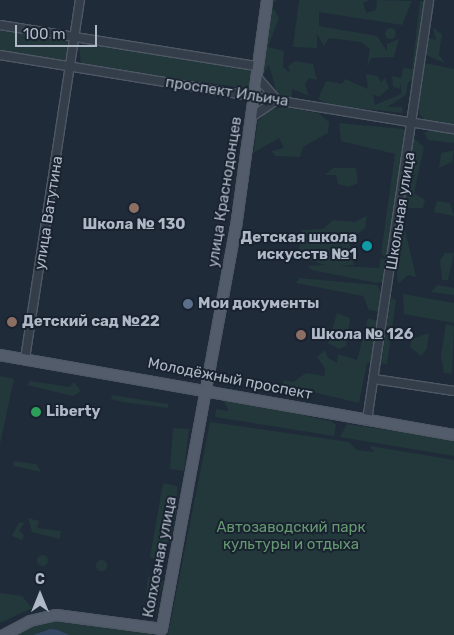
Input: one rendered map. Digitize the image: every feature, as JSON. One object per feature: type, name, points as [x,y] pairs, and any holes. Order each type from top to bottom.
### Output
[{"type":"main road","name":"улица Краснодонцев","points":[[208,388],[253,116],[257,77],[256,66],[267,0]]},
{"type":"main road","name":"Молодёжный проспект","points":[[0,355],[208,388],[367,421],[454,434]]},
{"type":"main road","name":"Колхозная улица","points":[[4,635],[30,621],[62,615],[161,632],[208,388]]},
{"type":"street","points":[[78,38],[75,29],[80,0]]},
{"type":"street","name":"Школьная улица","points":[[367,421],[415,122],[429,0]]},
{"type":"street","name":"проспект Ильича","points":[[0,25],[256,66]]},
{"type":"street","name":"улица Ватутина","points":[[25,359],[78,38]]},
{"type":"street","name":"проспект Ильича","points":[[0,55],[454,129]]},
{"type":"street","points":[[253,116],[277,100],[257,77]]},
{"type":"street","points":[[374,379],[454,391]]},
{"type":"green space","points":[[270,0],[278,0],[271,4],[279,18],[268,47],[284,51],[283,67],[290,73],[288,66],[295,61],[313,64],[317,80],[309,78],[305,84],[309,96],[292,89],[292,99],[277,94],[269,65],[261,78]]},
{"type":"green space","points":[[299,0],[369,0],[363,3],[366,13],[376,10],[377,0],[412,1],[402,25],[319,12],[319,26],[377,36],[387,51],[387,44],[399,39],[394,57],[371,58],[367,67],[370,49],[361,42],[329,38],[324,46],[317,34],[317,48],[293,47]]},
{"type":"green space","points":[[420,1],[427,1],[416,81],[408,82],[406,95],[387,107],[402,107],[403,113],[329,105],[318,99],[326,81],[342,84],[345,79],[368,89],[366,74],[378,76],[381,82],[385,78],[389,88],[379,97],[373,94],[375,105],[401,94],[401,84],[399,89],[393,86],[392,76],[401,78],[403,68],[412,69]]},
{"type":"green space","points":[[390,27],[396,33],[390,39],[384,33]]},
{"type":"green space","points":[[0,28],[71,40],[67,62],[0,53]]},
{"type":"green space","points":[[433,28],[442,34],[439,55],[445,63],[426,55],[429,38],[436,40]]},
{"type":"green space","points":[[86,42],[247,68],[252,73],[250,89],[81,65],[79,47]]},
{"type":"green space","points":[[425,63],[454,69],[454,125],[426,121],[419,114],[419,85]]},
{"type":"green space","points":[[283,107],[318,113],[329,122],[328,133],[303,147],[300,157],[275,156],[272,151],[284,148],[279,138],[253,153],[258,121],[267,111]]},
{"type":"green space","points":[[339,123],[403,129],[424,147],[414,193],[425,200],[423,208],[400,208],[416,277],[408,275],[398,284],[396,265],[381,254],[395,154],[341,141]]},
{"type":"green space","points":[[432,130],[454,133],[454,143],[428,140],[424,133]]},
{"type":"green space","points":[[454,150],[452,162],[439,168],[441,153]]},
{"type":"green space","points":[[333,168],[356,168],[358,183],[348,187],[338,184],[336,175],[325,175]]},
{"type":"green space","points":[[437,201],[450,203],[454,216],[434,212]]},
{"type":"green space","points":[[367,216],[365,228],[349,241],[354,265],[339,266],[379,268],[381,257],[391,264],[388,281],[377,283],[312,270],[307,266],[325,265],[298,256],[302,230],[323,229],[333,220],[355,222]]},
{"type":"green space","points":[[445,253],[454,253],[448,280],[442,280],[440,260]]},
{"type":"green space","points":[[299,278],[377,285],[386,302],[379,312],[369,310],[363,296],[296,283]]},
{"type":"green space","points":[[437,285],[454,288],[454,295],[431,292]]},
{"type":"green space","points":[[403,294],[454,303],[454,323],[404,314]]},
{"type":"green space","points":[[391,298],[396,300],[387,364],[381,363]]},
{"type":"green space","points":[[337,313],[350,318],[346,346],[339,349],[328,343]]},
{"type":"green space","points":[[368,318],[382,323],[374,361],[367,363],[359,403],[284,385],[283,380],[293,382],[306,373],[324,376],[325,368],[317,357],[325,350],[328,358],[337,363],[338,354],[357,360]]},
{"type":"green space","points":[[446,324],[454,326],[452,374],[444,373],[441,356]]},
{"type":"green space","points":[[429,333],[427,349],[421,356],[410,347],[412,339]]},
{"type":"green space","points":[[0,376],[14,379],[0,444]]},
{"type":"green space","points":[[30,381],[69,387],[74,382],[81,391],[73,396],[27,385]]},
{"type":"green space","points":[[112,395],[168,404],[168,408],[123,402],[111,399]]},
{"type":"green space","points":[[222,398],[331,421],[336,425],[334,436],[215,417],[216,409],[229,411]]},
{"type":"green space","name":"Автозаводский парк культуры и отдыха","points":[[210,422],[349,442],[357,450],[374,452],[370,446],[454,460],[454,635],[168,635]]},
{"type":"green space","points":[[347,424],[454,440],[454,456],[340,437]]},
{"type":"green space","points":[[173,428],[189,429],[184,471],[170,469]]},
{"type":"green space","points":[[13,461],[36,464],[41,472],[14,466]]},
{"type":"green space","points":[[163,483],[177,486],[177,510],[168,545],[155,560],[150,557]]},
{"type":"green space","points":[[28,518],[39,521],[37,528],[61,531],[60,539],[32,532]]},
{"type":"green space","points":[[19,522],[25,523],[19,530],[24,535],[22,540],[12,536]]},
{"type":"green space","points":[[42,554],[48,560],[42,566],[36,560]]},
{"type":"green space","points":[[101,559],[107,565],[101,571],[95,565]]},
{"type":"green space","points":[[161,574],[163,584],[153,611],[146,597],[148,577]]},
{"type":"green space","points":[[0,593],[22,596],[32,608],[0,623]]},
{"type":"green space","points":[[55,618],[149,631],[152,635],[11,635]]},
{"type":"water","points":[[50,629],[58,630],[69,635],[33,635]]},
{"type":"place","name":"Школа № 130","points":[[134,208]]},
{"type":"place","name":"Детская школа искусств №1","points":[[367,246]]},
{"type":"place","name":"Мои документы","points":[[188,304]]},
{"type":"place","name":"Детский сад №22","points":[[12,322]]},
{"type":"place","name":"Школа № 126","points":[[301,335]]},
{"type":"place","name":"Liberty","points":[[36,412]]}]
